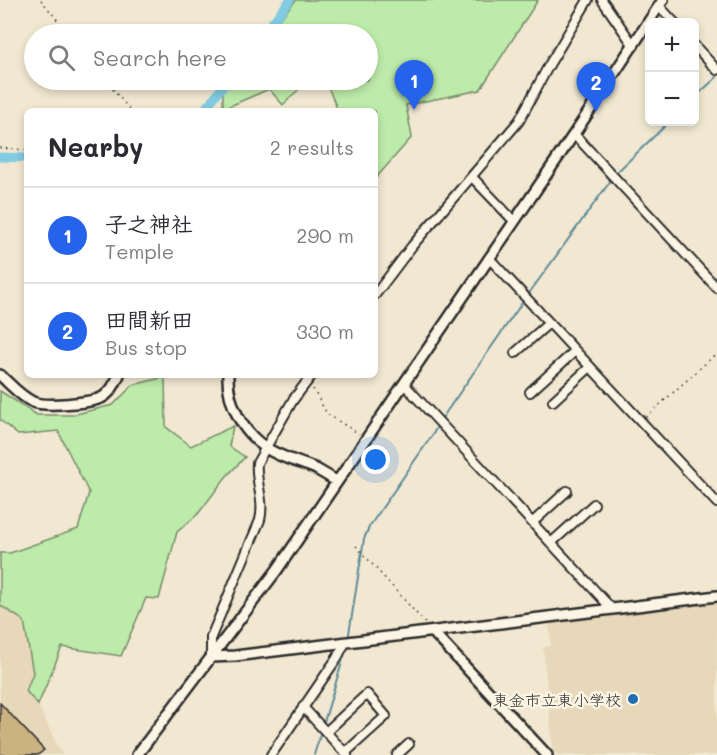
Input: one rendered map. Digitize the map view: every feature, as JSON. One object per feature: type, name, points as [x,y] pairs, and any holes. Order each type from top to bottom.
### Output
[{"type":"street","points":[[378,291],[412,246],[519,121],[588,0]]},
{"type":"street","points":[[602,0],[634,46]]},
{"type":"street","points":[[142,753],[277,570],[661,3],[671,18]]},
{"type":"street","points":[[699,50],[717,70]]},
{"type":"street","points":[[574,134],[717,288]]},
{"type":"street","points":[[472,177],[514,221]]},
{"type":"street","points":[[489,258],[717,503]]},
{"type":"street","points":[[515,353],[549,323]]},
{"type":"street","points":[[530,392],[575,351]]},
{"type":"street","points":[[552,401],[590,367]]},
{"type":"street","points":[[0,375],[25,398],[35,403],[48,405],[100,399],[108,393],[117,378]]},
{"type":"street","points":[[228,378],[236,414],[252,436],[265,447],[318,470],[336,481]]},
{"type":"street","points":[[211,657],[211,637],[260,520],[263,501],[257,468],[265,447],[293,400],[310,378]]},
{"type":"street","points":[[404,384],[612,609]]},
{"type":"street","points":[[533,522],[567,491]]},
{"type":"street","points":[[551,543],[594,504]]},
{"type":"street","points":[[211,657],[345,643],[717,596]]},
{"type":"street","points":[[433,632],[547,755]]},
{"type":"street","points":[[271,755],[345,643]]},
{"type":"street","points":[[303,707],[346,754],[386,716],[367,694],[326,732]]},
{"type":"street","points":[[397,755],[409,744]]},
{"type":"path","points":[[41,0],[61,24]]},
{"type":"path","points":[[113,90],[128,108]]},
{"type":"path","points":[[0,148],[24,150]]},
{"type":"path","points":[[641,422],[717,352]]},
{"type":"path","points":[[311,378],[323,411],[366,438]]},
{"type":"path","points":[[356,546],[433,632]]},
{"type":"shaded area","name":"東金市立東小学校","points":[[717,603],[717,755],[557,755],[553,751],[543,647],[551,646],[549,623]]},
{"type":"shaded area","points":[[0,605],[24,621],[33,674],[26,691],[38,705],[62,755],[0,755]]},
{"type":"green space","points":[[296,0],[538,0],[480,90],[406,105],[412,137],[378,176],[378,108],[337,108],[329,90],[378,90],[378,24],[276,24]]},
{"type":"green space","points":[[223,90],[267,90],[225,108],[223,108]]},
{"type":"green space","points":[[270,90],[298,90],[283,105]]},
{"type":"green space","points":[[165,378],[166,427],[191,446],[233,426],[229,446],[245,457],[226,477],[198,514],[177,532],[159,599],[146,598],[121,656],[62,647],[38,705],[26,691],[33,673],[24,621],[0,605],[0,553],[10,553],[78,529],[89,493],[58,431],[18,435],[0,420],[0,391],[37,415],[72,415],[113,405],[133,385]]},
{"type":"building","points":[[0,703],[44,750],[38,755],[0,755]]},
{"type":"waterway","points":[[271,24],[290,0]]},
{"type":"waterway","points":[[699,93],[717,77]]},
{"type":"waterway","points":[[205,108],[220,90]]},
{"type":"waterway","points":[[615,174],[665,126]]},
{"type":"waterway","points":[[0,157],[24,158]]},
{"type":"waterway","points":[[527,296],[612,179]]},
{"type":"waterway","points":[[348,640],[364,539],[369,527],[524,300]]},
{"type":"waterway","points":[[314,755],[346,649]]},
{"type":"place","name":"子之神社","points":[[414,110]]},
{"type":"place","name":"田間新田","points":[[596,112]]},
{"type":"place","name":"東金市立東小学校","points":[[633,699]]}]
